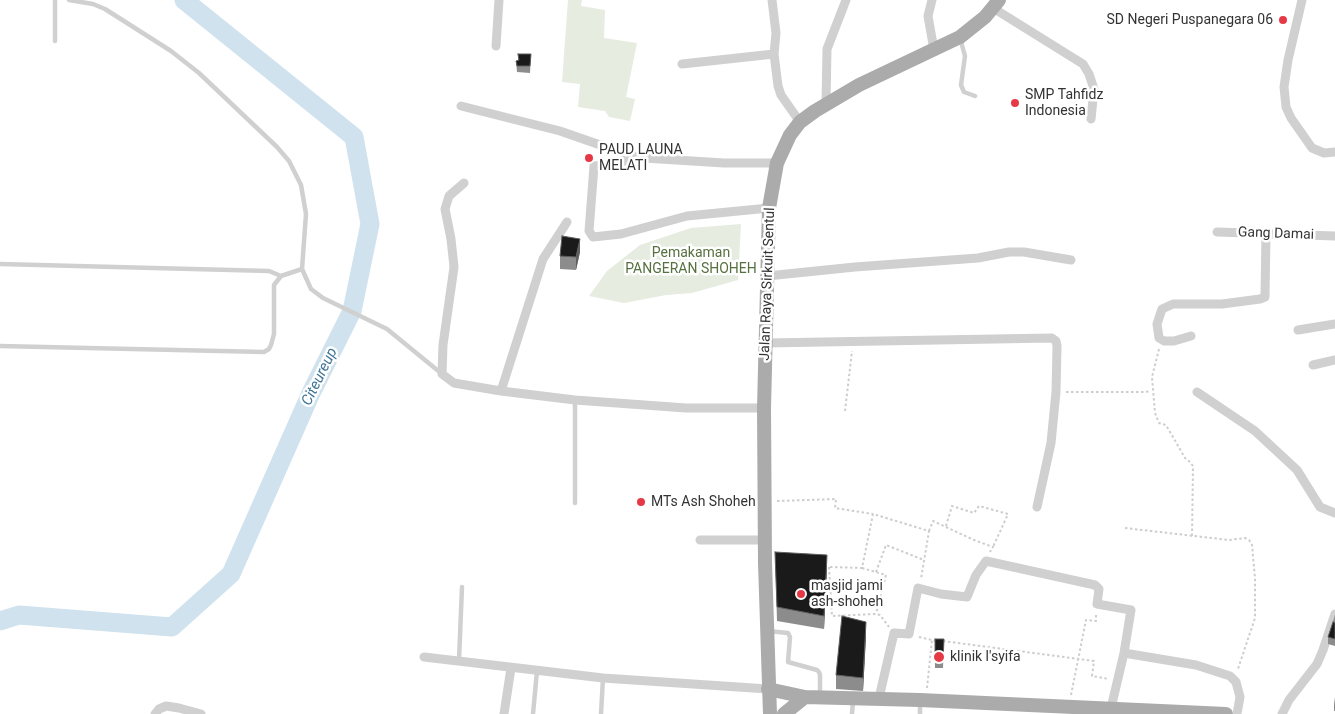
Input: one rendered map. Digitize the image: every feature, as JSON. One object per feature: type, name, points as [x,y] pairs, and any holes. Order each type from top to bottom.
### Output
[{"type":"main road","name":"Jalan Raya Sirkuit Sentul","points":[[770,714],[766,631],[764,408],[769,208],[777,163],[790,135],[800,122],[826,103],[960,37],[976,25],[996,4]]},
{"type":"main road","points":[[768,689],[805,697],[879,698],[998,706],[1069,706],[1104,710],[1226,714]]},
{"type":"main road","points":[[784,714],[805,697]]},
{"type":"street","points":[[496,46],[499,0]]},
{"type":"street","points":[[772,0],[776,33],[774,54],[778,86],[781,95],[800,122]]},
{"type":"street","points":[[826,103],[827,49],[846,0]]},
{"type":"street","points":[[932,0],[928,16],[934,50]]},
{"type":"street","points":[[1302,0],[1288,60],[1284,87],[1286,107],[1291,118],[1312,148],[1324,152],[1335,152]]},
{"type":"street","points":[[996,4],[1082,64],[1089,74],[1094,88],[1091,119]]},
{"type":"street","points":[[682,64],[774,54]]},
{"type":"street","points":[[461,106],[560,131],[644,158],[724,163],[777,163]]},
{"type":"street","points":[[625,153],[626,160],[620,163],[594,166],[589,232],[592,237],[621,234],[687,216],[769,208]]},
{"type":"street","points":[[464,183],[449,196],[445,209],[454,267],[443,345],[442,374],[454,382],[501,391],[575,400],[659,406],[764,408]]},
{"type":"street","points":[[501,391],[543,259],[566,222]]},
{"type":"street","name":"Gang Damai","points":[[1218,232],[1266,232],[1335,236]]},
{"type":"street","points":[[1191,336],[1174,341],[1164,341],[1160,338],[1157,329],[1162,309],[1172,304],[1222,304],[1265,297],[1266,232]]},
{"type":"street","points":[[768,276],[855,267],[978,258],[1009,252],[1024,252],[1071,260]]},
{"type":"street","points":[[1298,330],[1335,324]]},
{"type":"street","points":[[766,344],[1052,338],[1056,341],[1057,346],[1056,392],[1051,443],[1037,506]]},
{"type":"street","points":[[1313,365],[1335,360]]},
{"type":"street","points":[[1197,392],[1255,431],[1305,480],[1320,506],[1335,514]]},
{"type":"street","points":[[700,540],[765,540]]},
{"type":"street","points":[[879,698],[894,633],[909,634],[918,588],[967,598],[976,574],[986,561],[1095,585],[1099,589],[1097,604],[1130,610],[1124,654],[1117,680],[1104,710]]},
{"type":"street","points":[[1282,714],[1289,700],[1317,664],[1335,614]]},
{"type":"street","points":[[1124,654],[1196,665],[1219,671],[1235,679],[1240,697],[1237,714]]},
{"type":"street","points":[[424,657],[604,678],[768,689]]},
{"type":"street","points":[[504,714],[514,668]]},
{"type":"street","points":[[510,714],[514,668]]},
{"type":"street","points":[[154,714],[166,706],[201,714]]},
{"type":"lane","points":[[55,0],[55,41]]},
{"type":"lane","points":[[69,0],[93,4],[105,9],[172,51],[199,73],[277,147],[289,161],[302,186],[306,214],[302,269],[311,289],[323,298],[387,329],[442,374]]},
{"type":"lane","points":[[960,37],[965,56],[960,78],[961,87],[964,92],[975,96]]},
{"type":"lane","points":[[0,264],[269,271],[281,276]]},
{"type":"lane","points":[[0,346],[264,352],[269,349],[273,340],[274,285],[281,276],[302,269]]},
{"type":"lane","points":[[575,400],[575,503]]},
{"type":"lane","points":[[459,660],[462,587]]},
{"type":"lane","points":[[766,631],[785,632],[790,635],[788,662],[819,672],[820,697]]},
{"type":"lane","points":[[533,714],[537,671]]},
{"type":"lane","points":[[600,714],[604,678]]},
{"type":"lane","points":[[852,714],[853,698]]},
{"type":"lane","points":[[920,714],[923,700]]},
{"type":"path","points":[[1160,338],[1160,347],[1152,377],[1155,413],[1159,424],[1166,425],[1185,458],[1193,466],[1192,536]]},
{"type":"path","points":[[845,411],[853,341]]},
{"type":"path","points":[[1056,392],[1151,391]]},
{"type":"path","points":[[765,501],[836,499],[836,508],[873,514],[929,531]]},
{"type":"path","points":[[946,526],[952,506],[974,513],[979,506],[1008,514],[986,561]]},
{"type":"path","points":[[862,568],[873,514]]},
{"type":"path","points":[[918,588],[925,560],[929,531],[933,521],[974,540],[993,546]]},
{"type":"path","points":[[1125,528],[1229,540],[1246,538],[1249,540],[1252,545],[1255,578],[1255,618],[1235,679]]},
{"type":"path","points":[[876,572],[886,545],[925,560]]},
{"type":"path","points":[[821,566],[862,568],[886,575],[876,614]]},
{"type":"path","points":[[830,567],[832,616],[880,615],[894,633]]},
{"type":"path","points":[[1069,706],[1086,620],[1096,621],[1097,604]]},
{"type":"path","points":[[909,634],[932,640],[1094,661],[1092,676],[1117,680]]},
{"type":"path","points":[[923,700],[932,640]]},
{"type":"green space","points":[[568,0],[582,0],[581,6],[605,10],[604,38],[637,43],[626,97],[635,99],[630,121],[609,117],[605,111],[578,107],[580,84],[562,82]]},
{"type":"green space","name":"Pemakaman PANGERAN SHOHEH","points":[[741,224],[738,280],[692,293],[666,295],[624,303],[589,296],[607,271],[640,245],[691,228]]},
{"type":"building","points":[[518,54],[531,54],[530,66],[517,66]]},
{"type":"building","points":[[562,236],[580,239],[576,257],[560,256]]},
{"type":"building","name":"masjid jami ash-shoheh","points":[[775,552],[827,555],[824,616],[777,607]]},
{"type":"building","points":[[842,616],[866,622],[863,678],[836,675]]},
{"type":"building","points":[[1333,622],[1335,623],[1335,639],[1328,637]]},
{"type":"building","name":"klinik l'syifa","points":[[935,639],[944,639],[943,661],[935,662]]},
{"type":"waterway","name":"Citeureup","points":[[0,621],[19,615],[172,627],[231,574],[311,393],[352,311],[370,224],[354,137],[184,0]]},
{"type":"place","name":"SD Negeri Puspanegara 06","points":[[1283,20]]},
{"type":"place","name":"SMP Tahfidz Indonesia","points":[[1015,103]]},
{"type":"place","name":"PAUD LAUNA MELATI","points":[[589,158]]},
{"type":"place","name":"MTs Ash Shoheh","points":[[641,502]]},
{"type":"place","name":"masjid jami ash-shoheh","points":[[801,594]]},
{"type":"place","name":"klinik l'syifa","points":[[939,657]]}]
